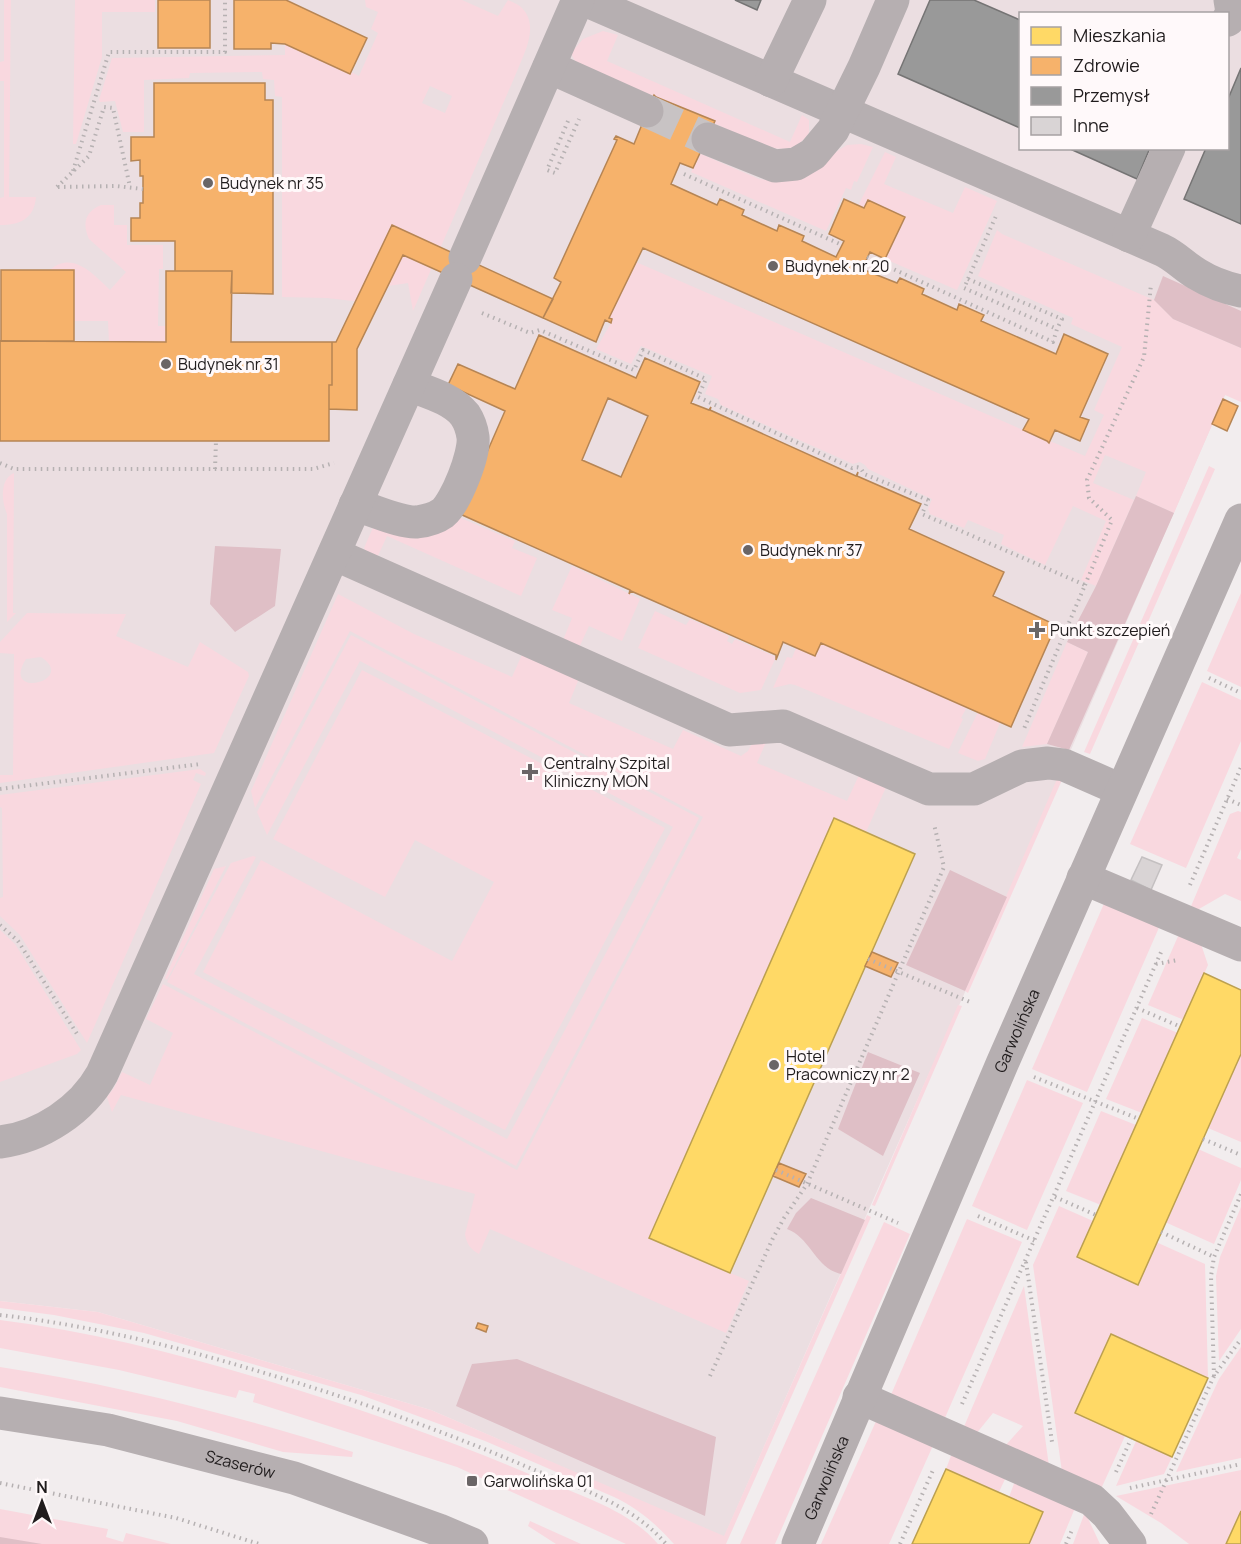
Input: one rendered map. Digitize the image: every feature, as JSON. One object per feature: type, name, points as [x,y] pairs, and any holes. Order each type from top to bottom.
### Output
[{"type":"street","points":[[0,1142],[11,1141],[34,1132],[75,1109],[94,1088],[102,1074],[578,0]]},
{"type":"street","points":[[585,0],[1129,236],[1161,264],[1241,291]]},
{"type":"street","points":[[771,81],[810,0]]},
{"type":"street","points":[[708,138],[775,166],[796,164],[821,146],[832,130],[864,67],[893,0]]},
{"type":"street","points":[[1229,17],[1232,12],[1230,0]]},
{"type":"street","points":[[549,67],[647,111]]},
{"type":"street","points":[[1129,236],[1168,150]]},
{"type":"street","points":[[1161,264],[1204,259],[1241,277]]},
{"type":"street","points":[[355,506],[398,519],[418,522],[436,517],[451,504],[470,459],[473,438],[471,427],[465,416],[451,403],[409,385]]},
{"type":"street","name":"Garwolińska","points":[[798,1544],[859,1397],[1121,790],[1241,520]]},
{"type":"street","points":[[334,554],[729,730],[783,726],[929,789],[974,789],[1022,766],[1038,763],[1064,765],[1121,790]]},
{"type":"street","points":[[1083,878],[1241,945]]},
{"type":"street","points":[[859,1397],[1092,1500],[1107,1514],[1130,1544]]},
{"type":"street","name":"Szaserów","points":[[0,1413],[108,1430],[294,1478],[472,1544]]},
{"type":"path","points":[[73,171],[108,51],[225,52],[225,0]]},
{"type":"path","points":[[130,187],[113,108],[104,107],[89,156],[57,187],[143,189]]},
{"type":"path","points":[[568,121],[546,170],[555,173],[579,119],[584,118]]},
{"type":"path","points":[[684,174],[842,245]]},
{"type":"path","points":[[1009,185],[964,288],[1057,329]]},
{"type":"path","points":[[867,257],[1053,342],[1062,319],[968,279]]},
{"type":"path","points":[[1004,774],[1112,520],[1089,498],[1087,480],[1144,357],[1161,264]]},
{"type":"path","points":[[456,278],[530,333],[540,330],[634,370],[643,350],[706,378],[698,397],[852,468],[858,467],[864,474],[928,500],[922,514],[1085,585]]},
{"type":"path","points":[[215,469],[216,441]]},
{"type":"path","points":[[0,463],[14,469],[313,469],[338,462]]},
{"type":"path","points":[[1204,676],[1241,693]]},
{"type":"path","points":[[0,789],[205,763]]},
{"type":"path","points":[[1185,895],[1241,767]]},
{"type":"path","points":[[1227,799],[1241,805]]},
{"type":"path","points":[[710,1376],[773,1238],[807,1184],[944,867]]},
{"type":"path","points":[[0,925],[18,941],[83,1044]]},
{"type":"path","points":[[957,1414],[1055,1197],[1164,946]]},
{"type":"path","points":[[868,959],[970,1002]]},
{"type":"path","points":[[1137,1008],[1180,1027]]},
{"type":"path","points":[[1030,1075],[1139,1119]]},
{"type":"path","points":[[1203,1138],[1241,1155]]},
{"type":"path","points":[[776,1170],[901,1224]]},
{"type":"path","points":[[1214,1376],[1211,1276],[1214,1257],[1241,1194]]},
{"type":"path","points":[[1055,1197],[1096,1215]]},
{"type":"path","points":[[969,1212],[1035,1241]]},
{"type":"path","points":[[1161,1233],[1214,1257]]},
{"type":"path","points":[[1026,1262],[1053,1446]]},
{"type":"path","points":[[0,1315],[56,1321],[198,1353],[350,1398],[481,1447],[612,1502],[643,1521],[666,1544]]},
{"type":"path","points":[[1150,1516],[1214,1376],[1241,1339]]},
{"type":"path","points":[[1114,1476],[1131,1439]]},
{"type":"path","points":[[1126,1489],[1241,1464]]},
{"type":"path","points":[[900,1544],[934,1467]]},
{"type":"path","points":[[0,1483],[176,1518],[259,1544]]},
{"type":"shaded area","name":"Centralny Szpital Kliniczny MON","points":[[0,0],[1241,0],[1241,358],[1007,897],[724,1537],[431,1410],[98,1312],[0,1301]]},
{"type":"shaded area","points":[[4,0],[11,0],[9,197],[36,197],[35,205],[29,216],[14,224],[0,225],[0,198],[4,197],[4,81],[0,81],[0,62],[4,61]]},
{"type":"shaded area","points":[[75,0],[155,0],[155,12],[102,12],[102,57],[76,144],[73,144]]},
{"type":"shaded area","points":[[365,0],[462,0],[498,16],[508,0],[521,7],[530,23],[528,41],[522,59],[413,311],[408,283],[375,288],[361,302],[327,298],[282,297],[282,97],[275,96],[274,80],[263,79],[262,72],[190,73],[189,78],[144,80],[144,132],[123,132],[115,101],[100,102],[99,100],[112,58],[285,55],[285,44],[359,76],[378,33],[371,29],[378,12],[366,7]],"holes":[[[430,86],[452,96],[445,113],[422,103]]]},
{"type":"shaded area","points":[[603,31],[618,35],[607,61],[790,142],[802,115],[809,120],[809,133],[795,146],[787,149],[766,146],[714,123],[715,121],[604,76],[575,61],[571,53],[583,39]]},
{"type":"shaded area","points":[[861,144],[873,147],[857,182],[854,181],[851,190],[846,188],[826,231],[691,172],[701,154],[759,179],[775,181],[847,145]]},
{"type":"shaded area","points":[[885,152],[896,157],[884,184],[953,213],[965,187],[997,201],[957,290],[885,259],[905,217],[868,200],[864,208],[858,206]]},
{"type":"shaded area","points":[[101,205],[114,205],[114,225],[127,225],[127,245],[163,245],[163,269],[159,269],[158,326],[166,326],[166,342],[109,342],[108,321],[74,321],[74,270],[50,270],[67,263],[75,264],[90,272],[110,290],[126,272],[89,239],[86,219],[91,211]]},
{"type":"shaded area","points":[[997,230],[1154,300],[1173,319],[1241,348],[1241,402],[1225,395],[1174,513],[1136,496],[1146,472],[1105,455],[1093,483],[1134,500],[1096,586],[1081,580],[1106,521],[1073,506],[1045,565],[1001,544],[1004,535],[968,520],[964,528],[930,514],[928,509],[932,499],[868,469],[860,462],[853,464],[721,405],[718,399],[705,394],[712,376],[641,346],[631,364],[596,349],[611,323],[609,318],[636,262],[1023,430],[1048,443],[1050,441],[1085,456],[1104,415],[1094,410],[1122,347],[1071,324],[1073,318],[978,276]]},
{"type":"shaded area","points":[[1163,276],[1241,311],[1241,348],[1173,319],[1154,300]]},
{"type":"shaded area","points":[[1209,466],[1215,469],[1090,754],[1084,752]]},
{"type":"shaded area","points":[[14,473],[13,613],[16,613],[7,622],[7,514],[3,491],[6,480]]},
{"type":"shaded area","points":[[1136,496],[1174,513],[1069,750],[1047,744],[1088,652],[1067,642],[1096,586]]},
{"type":"shaded area","points":[[456,516],[515,541],[512,548],[537,558],[521,596],[387,536],[377,558],[367,553],[364,548],[375,523]]},
{"type":"shaded area","points":[[215,546],[281,549],[275,606],[235,632],[210,604]]},
{"type":"shaded area","points":[[572,566],[640,599],[622,641],[589,626],[577,652],[561,645],[572,618],[552,610]]},
{"type":"shaded area","points":[[1241,593],[1241,687],[1207,671]]},
{"type":"shaded area","points":[[338,594],[414,634],[512,677],[524,650],[576,671],[578,681],[569,703],[673,749],[683,730],[741,756],[748,751],[755,738],[766,742],[757,763],[847,801],[860,773],[887,785],[866,832],[834,818],[650,1238],[749,1281],[726,1333],[490,1229],[479,1254],[469,1246],[465,1234],[475,1194],[121,1095],[112,1112],[107,1097],[122,1072],[150,1085],[173,1033],[146,1019],[163,984],[517,1170],[703,817],[350,631],[255,808],[251,791]]},
{"type":"shaded area","points":[[655,611],[686,625],[690,619],[729,636],[727,641],[732,644],[735,639],[776,657],[761,690],[740,693],[638,648]]},
{"type":"shaded area","points":[[27,613],[126,614],[116,636],[188,667],[200,642],[248,672],[249,676],[214,753],[0,783],[0,775],[13,775],[14,654],[0,653],[0,642]],"holes":[[[41,657],[50,666],[51,673],[46,679],[29,683],[23,679],[21,672],[26,659]]]},
{"type":"shaded area","points":[[351,635],[699,818],[516,1166],[167,982],[231,863],[256,857],[194,974],[507,1139],[673,827],[360,661],[267,835],[257,812]]},
{"type":"shaded area","points":[[1067,642],[1088,652],[1047,744],[1022,747]]},
{"type":"shaded area","points":[[821,643],[967,707],[949,749],[795,685],[773,688],[787,657],[792,658],[796,648]]},
{"type":"shaded area","points":[[362,670],[665,828],[505,1130],[203,972],[261,860],[452,961],[494,882],[415,840],[385,897],[273,839]]},
{"type":"shaded area","points":[[1202,682],[1241,700],[1241,741],[1186,868],[1130,844]]},
{"type":"shaded area","points":[[978,712],[1000,723],[985,759],[978,761],[958,753]]},
{"type":"shaded area","points":[[200,769],[206,773],[205,776],[196,773],[193,780],[201,784],[87,1043],[20,935],[0,916],[0,898],[3,897],[0,795]]},
{"type":"shaded area","points":[[1057,779],[1062,780],[968,993],[965,991]]},
{"type":"shaded area","points":[[1241,812],[1241,849],[1237,858],[1241,860],[1241,901],[1225,894],[1192,913],[1189,911],[1230,814]]},
{"type":"shaded area","points":[[226,866],[167,980],[165,978],[214,869]]},
{"type":"shaded area","points":[[950,870],[1007,897],[965,991],[906,965]]},
{"type":"shaded area","points":[[1106,899],[1161,923],[1087,1092],[1032,1069]]},
{"type":"shaded area","points":[[0,930],[15,944],[81,1050],[77,1054],[0,1082]]},
{"type":"shaded area","points":[[1179,934],[1201,944],[1208,965],[1184,1020],[1148,1005]]},
{"type":"shaded area","points":[[958,1005],[962,1006],[875,1206],[872,1205]]},
{"type":"shaded area","points":[[1142,1018],[1178,1033],[1142,1113],[1106,1099]]},
{"type":"shaded area","points":[[868,1052],[920,1073],[883,1156],[838,1129]]},
{"type":"shaded area","points":[[1241,1054],[1241,1142],[1208,1128]]},
{"type":"shaded area","points":[[1027,1080],[1083,1103],[1027,1230],[972,1206]]},
{"type":"shaded area","points":[[1101,1111],[1136,1125],[1101,1205],[1066,1191]]},
{"type":"shaded area","points":[[1198,1149],[1241,1168],[1241,1180],[1214,1244],[1165,1222]]},
{"type":"shaded area","points":[[811,1198],[865,1220],[841,1274],[825,1266],[802,1239],[787,1229],[796,1213]]},
{"type":"shaded area","points":[[1059,1206],[1093,1221],[1078,1257],[1137,1284],[1156,1242],[1205,1264],[1208,1378],[1111,1334],[1075,1413],[1125,1436],[1101,1489],[1062,1472],[1033,1265]]},
{"type":"shaded area","points":[[1241,1207],[1241,1329],[1219,1361],[1216,1276],[1220,1257]]},
{"type":"shaded area","points":[[867,1215],[871,1217],[726,1544],[674,1544],[647,1518],[614,1497],[485,1441],[361,1395],[144,1333],[54,1315],[0,1308],[0,1301],[98,1312],[431,1410],[724,1536]]},
{"type":"shaded area","points":[[967,1219],[1022,1242],[944,1420],[890,1397]]},
{"type":"shaded area","points":[[884,1222],[910,1234],[775,1544],[740,1544]]},
{"type":"shaded area","points":[[1024,1286],[1049,1466],[1005,1446],[1023,1426],[993,1413],[976,1434],[963,1429]]},
{"type":"shaded area","points":[[0,1320],[76,1332],[190,1358],[361,1410],[478,1453],[601,1504],[632,1521],[658,1544],[626,1544],[457,1467],[253,1402],[255,1394],[239,1390],[236,1398],[119,1370],[0,1348]]},
{"type":"shaded area","points":[[1241,1347],[1241,1458],[1176,1472],[1219,1379]]},
{"type":"shaded area","points":[[517,1359],[716,1437],[705,1516],[456,1406],[472,1364]]},
{"type":"shaded area","points":[[0,1367],[134,1392],[178,1403],[353,1452],[352,1457],[283,1452],[177,1421],[0,1387]]},
{"type":"shaded area","points":[[877,1419],[935,1441],[889,1544],[821,1544]]},
{"type":"shaded area","points":[[1136,1441],[1172,1457],[1164,1474],[1116,1486]]},
{"type":"shaded area","points":[[952,1453],[1006,1477],[999,1492],[946,1469]]},
{"type":"shaded area","points":[[1241,1470],[1241,1511],[1226,1544],[1189,1544],[1161,1523],[1116,1496]]},
{"type":"shaded area","points":[[1015,1481],[1075,1508],[1060,1544],[1029,1544],[1043,1512],[1009,1497]]},
{"type":"shaded area","points":[[0,1509],[108,1529],[106,1537],[123,1542],[126,1533],[171,1544],[0,1544]]},
{"type":"shaded area","points":[[1085,1512],[1100,1544],[1073,1544]]},
{"type":"shaded area","points":[[530,1521],[581,1544],[556,1544],[528,1526]]},
{"type":"shaded area","points":[[0,1537],[42,1544],[0,1544]]},
{"type":"building: Mieszkania","name":"Hotel Pracowniczy nr 2","points":[[834,818],[915,854],[730,1273],[649,1238]]},
{"type":"building: Mieszkania","points":[[1204,973],[1241,990],[1241,1054],[1138,1285],[1077,1257]]},
{"type":"building: Mieszkania","points":[[1111,1334],[1208,1378],[1172,1457],[1075,1413]]},
{"type":"building: Mieszkania","points":[[946,1469],[1043,1512],[1029,1544],[912,1544]]},
{"type":"building: Mieszkania","points":[[1241,1511],[1241,1544],[1226,1544]]},
{"type":"building: Zdrowie","points":[[158,0],[210,0],[210,48],[158,48]]},
{"type":"building: Zdrowie","points":[[234,0],[286,0],[367,38],[350,74],[285,44],[271,43],[271,49],[234,49]]},
{"type":"building: Zdrowie","name":"Budynek nr 35","points":[[154,83],[265,83],[265,100],[273,100],[273,294],[231,293],[232,271],[175,271],[175,241],[131,241],[131,218],[140,218],[140,203],[143,203],[143,176],[140,176],[140,160],[131,161],[131,137],[154,137]]},
{"type":"building: Zdrowie","name":"Budynek nr 20","points":[[654,95],[715,121],[693,168],[680,163],[671,184],[717,205],[720,199],[744,210],[742,215],[777,231],[779,225],[804,236],[802,241],[836,257],[844,241],[829,234],[844,199],[864,208],[868,200],[905,217],[885,259],[870,252],[862,269],[897,283],[900,278],[924,289],[922,294],[957,310],[959,304],[984,315],[981,321],[1056,354],[1064,334],[1108,354],[1080,417],[1089,420],[1080,441],[1055,430],[1049,443],[1023,430],[1029,419],[643,248],[609,318],[612,319],[611,323],[605,320],[596,342],[543,318],[561,282],[554,278],[617,140],[614,139],[616,136],[634,144]]},
{"type":"building: Zdrowie","points":[[392,225],[553,299],[543,318],[403,255],[357,349],[357,410],[329,409],[329,385],[332,385],[332,342],[336,342]]},
{"type":"building: Zdrowie","points":[[1,270],[74,270],[74,341],[1,341]]},
{"type":"building: Zdrowie","name":"Budynek nr 31","points":[[166,271],[232,271],[231,342],[332,342],[329,441],[0,441],[0,341],[166,342]]},
{"type":"building: Zdrowie","name":"Budynek nr 37","points":[[539,335],[636,378],[645,358],[700,382],[691,403],[709,410],[711,407],[710,410],[856,476],[858,472],[857,476],[921,504],[909,529],[1004,572],[993,596],[1056,625],[1011,727],[821,643],[815,656],[783,642],[776,660],[776,655],[631,591],[629,594],[630,590],[460,514],[505,411],[448,385],[458,364],[515,389]],"holes":[[[608,398],[648,416],[621,477],[582,460]]]},
{"type":"building: Zdrowie","points":[[1223,399],[1238,406],[1227,431],[1212,424]]},
{"type":"building: Zdrowie","points":[[872,952],[898,963],[891,977],[865,966]]},
{"type":"building: Zdrowie","points":[[779,1163],[806,1174],[799,1187],[773,1176]]},
{"type":"building: Zdrowie","points":[[478,1323],[488,1326],[486,1332],[476,1328]]},
{"type":"building: Przemysł","points":[[735,0],[761,0],[757,10]]},
{"type":"building: Przemysł","points":[[930,0],[974,0],[1019,20],[1019,128],[898,74]]},
{"type":"building: Przemysł","points":[[1241,68],[1241,224],[1184,199],[1205,150],[1229,150],[1229,97]]},
{"type":"building: Przemysł","points":[[1072,150],[1149,150],[1137,179]]},
{"type":"building: Inne","points":[[1142,857],[1162,865],[1151,890],[1131,880]]},
{"type":"tunnel","points":[[647,111],[708,139]]},
{"type":"place","name":"Budynek nr 35","points":[[208,183]]},
{"type":"place","name":"Budynek nr 20","points":[[773,266]]},
{"type":"place","name":"Budynek nr 31","points":[[166,364]]},
{"type":"place","name":"Budynek nr 37","points":[[748,550]]},
{"type":"place","name":"Punkt szczepień","points":[[1037,630]]},
{"type":"place","name":"Centralny Szpital Kliniczny MON","points":[[530,772]]},
{"type":"place","name":"Hotel Pracowniczy nr 2","points":[[774,1065]]},
{"type":"place","name":"Garwolińska 01","points":[[472,1481]]}]
